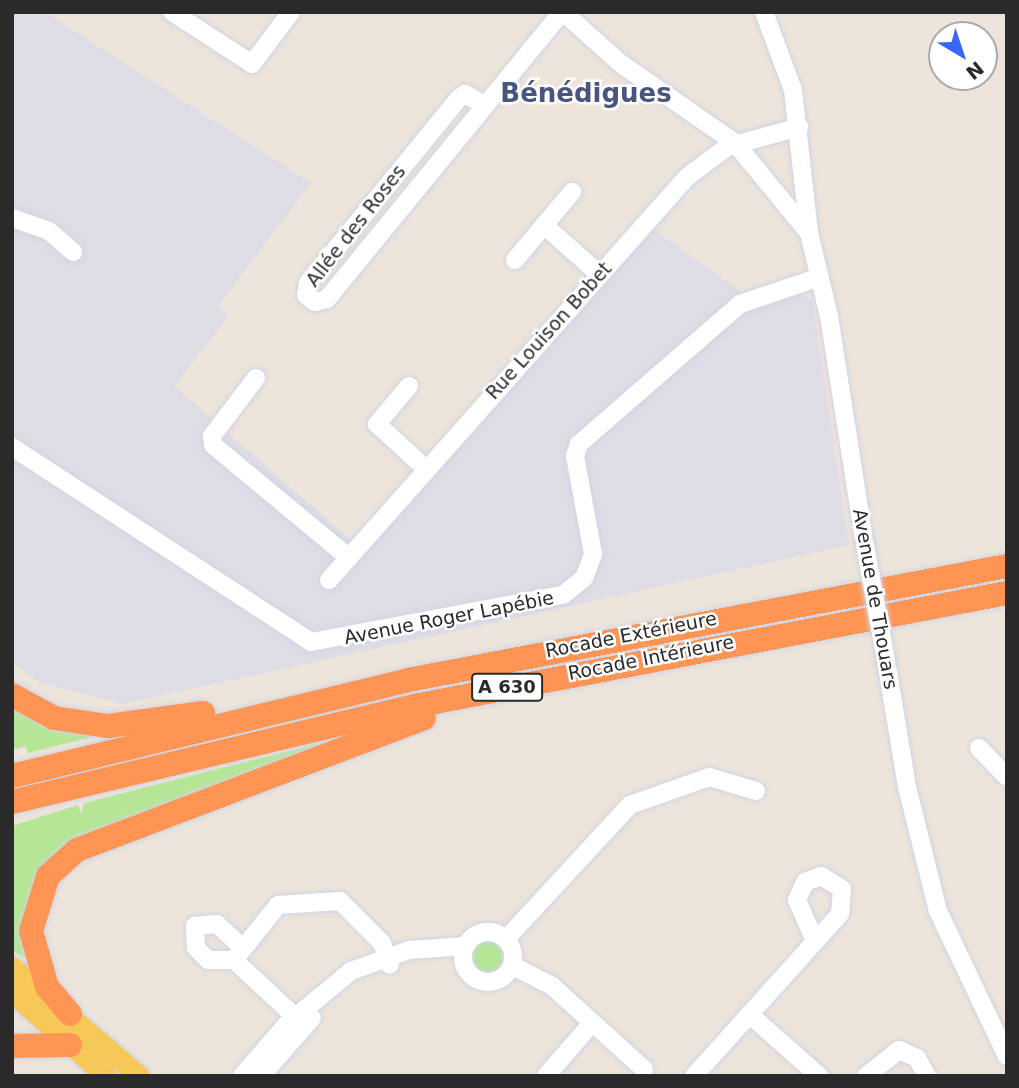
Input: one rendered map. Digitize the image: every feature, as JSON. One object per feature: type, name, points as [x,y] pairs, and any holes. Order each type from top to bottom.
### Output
[{"type":"highway","name":"Rocade Extérieure","points":[[12,776],[231,721],[608,639],[1007,566]]},
{"type":"highway","name":"Rocade Intérieure","points":[[12,803],[208,751],[602,668],[1001,595]]},
{"type":"highway","points":[[71,1014],[47,987],[31,931],[48,876],[77,850],[419,719],[602,668]]},
{"type":"highway","points":[[12,695],[54,718],[108,726],[203,713],[231,721]]},
{"type":"highway","points":[[12,1046],[70,1045]]},
{"type":"main road","points":[[12,967],[71,1014],[139,1076]]},
{"type":"main road","points":[[12,992],[106,1076]]},
{"type":"street","points":[[172,12],[252,64],[291,12]]},
{"type":"street","points":[[562,12],[620,63],[736,143],[809,233]]},
{"type":"street","name":"Allée des Roses","points":[[483,104],[466,94],[459,98],[308,283],[306,295],[315,302],[327,299],[483,104],[562,12]]},
{"type":"street","name":"Avenue de Thouars","points":[[764,12],[799,127],[809,233],[820,277],[906,788],[938,911],[1007,1056]]},
{"type":"street","name":"Rue Louison Bobet","points":[[329,580],[687,177],[736,143],[799,127]]},
{"type":"street","points":[[515,260],[572,192]]},
{"type":"street","points":[[12,218],[49,231],[72,252]]},
{"type":"street","points":[[544,225],[599,274]]},
{"type":"street","name":"Avenue Roger Lapébie","points":[[12,447],[311,642],[563,596],[584,578],[593,554],[575,456],[579,444],[740,304],[820,277]]},
{"type":"street","points":[[257,378],[212,436],[213,445],[348,557]]},
{"type":"street","points":[[409,386],[371,430],[426,469]]},
{"type":"street","points":[[979,748],[1007,778]]},
{"type":"street","points":[[506,939],[629,804],[709,777],[756,791]]},
{"type":"street","points":[[300,1022],[237,953],[278,905],[340,901],[375,933],[388,960]]},
{"type":"street","points":[[242,1076],[351,971],[388,960],[464,952],[484,932],[506,939]]},
{"type":"street","points":[[506,939],[513,966],[552,986],[644,1069]]},
{"type":"street","points":[[694,1076],[815,941]]},
{"type":"street","points":[[464,952],[480,982],[499,980],[513,966]]},
{"type":"street","points":[[749,1014],[819,1076]]},
{"type":"street","points":[[261,1076],[300,1022]]},
{"type":"street","points":[[546,1076],[592,1023]]},
{"type":"street","points":[[866,1076],[899,1051],[917,1058],[927,1076]]},
{"type":"shaded area","points":[[12,12],[45,12],[311,183],[218,306],[228,317],[174,386],[358,546],[645,223],[759,305],[794,292],[812,300],[849,545],[122,704],[39,682],[12,663]]},
{"type":"green space","points":[[12,703],[100,735],[28,753],[25,746],[12,750]]},
{"type":"green space","points":[[352,735],[61,855],[30,960],[12,951],[12,826],[78,805],[81,813],[84,803]]},
{"type":"green space","points":[[488,941],[500,945],[504,957],[500,969],[488,973],[476,969],[472,957],[476,945]]},
{"type":"district","name":"Bénédigues","points":[[586,94]]}]
